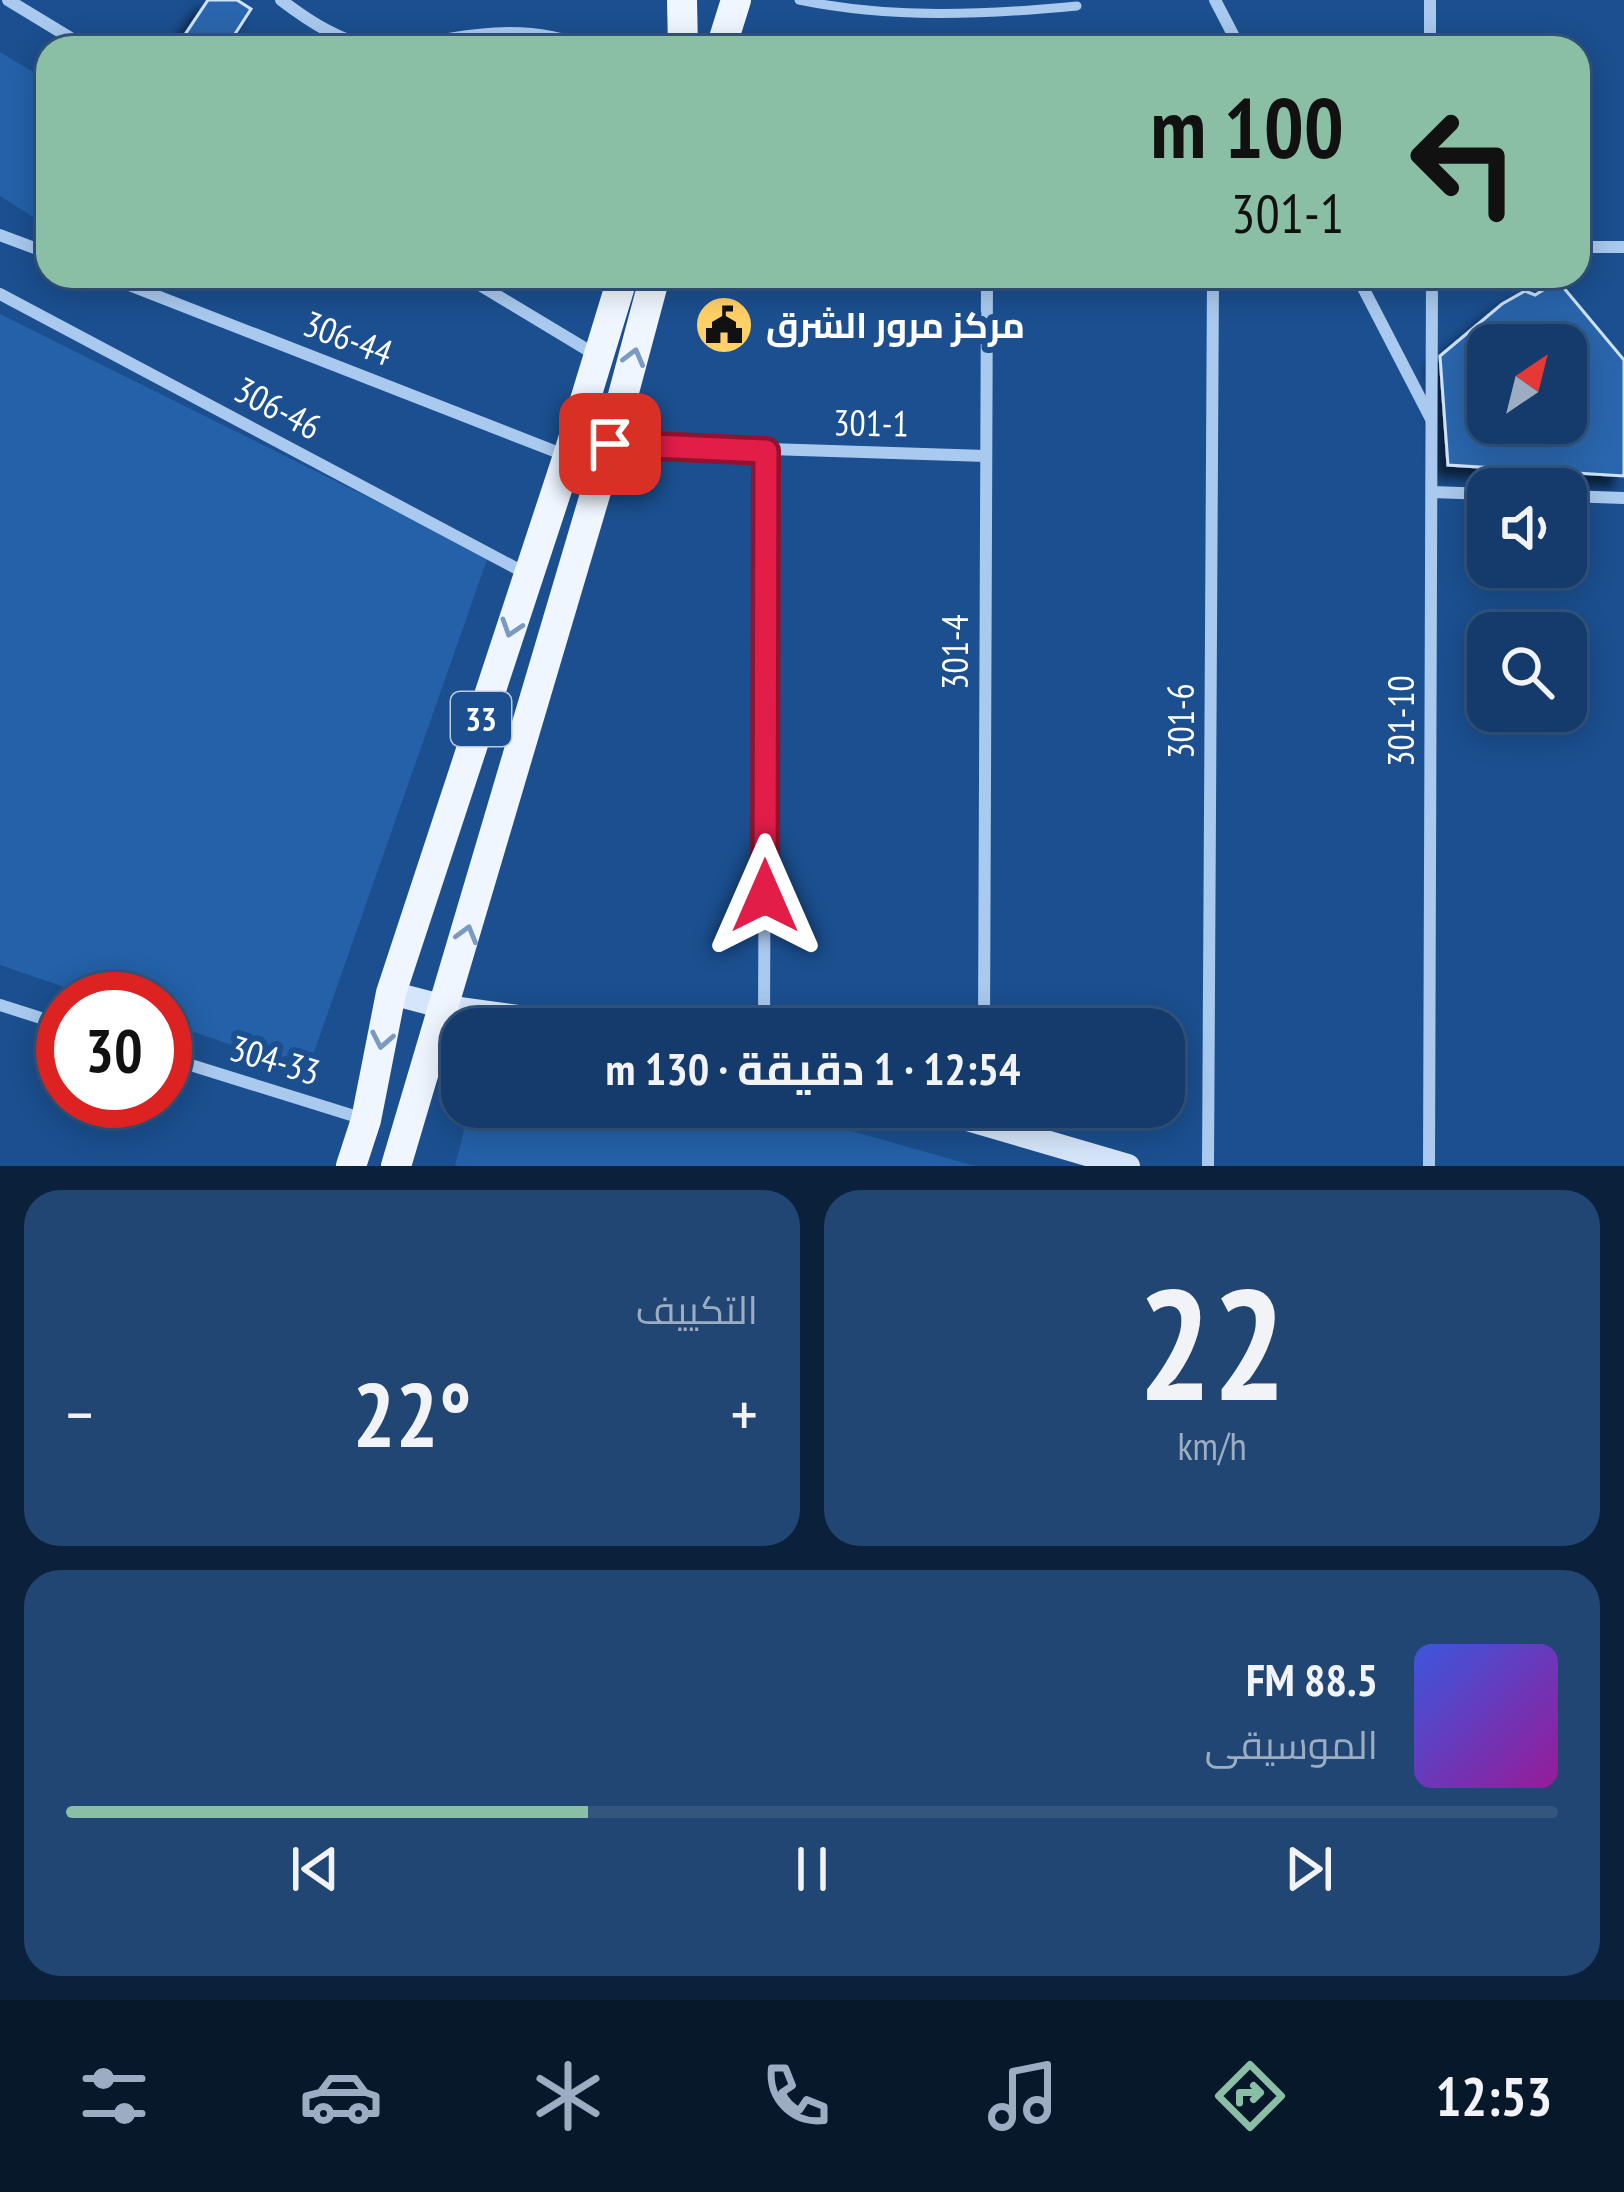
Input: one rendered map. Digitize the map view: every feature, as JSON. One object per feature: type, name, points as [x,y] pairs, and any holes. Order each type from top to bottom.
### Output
[{"type":"main road","points":[[682,0],[684,36]]},
{"type":"main road","points":[[725,36],[736,0]]},
{"type":"main road","name":"33","points":[[351,1166],[366,1120],[391,993],[619,288]]},
{"type":"main road","name":"33","points":[[396,1166],[610,444],[648,288]]},
{"type":"main road","points":[[391,993],[453,1008]]},
{"type":"main road","points":[[1019,1128],[1128,1166]]},
{"type":"street","points":[[8,0],[67,36]]},
{"type":"street","points":[[281,0],[340,36]]},
{"type":"street","points":[[1215,0],[1234,36]]},
{"type":"street","points":[[1430,0],[1430,36]]},
{"type":"street","points":[[488,36],[546,36]]},
{"type":"street","points":[[0,235],[36,249]]},
{"type":"street","points":[[1590,247],[1624,247]]},
{"type":"street","name":"306-44","points":[[137,288],[568,456]]},
{"type":"street","points":[[485,288],[597,355]]},
{"type":"street","name":"301-4","points":[[984,1008],[987,288]]},
{"type":"street","name":"301-6","points":[[1208,1166],[1213,288]]},
{"type":"street","points":[[1364,288],[1432,422]]},
{"type":"street","name":"301-10","points":[[1430,1166],[1432,288]]},
{"type":"street","name":"306-46","points":[[0,294],[528,574]]},
{"type":"street","name":"301-1","points":[[610,444],[986,456]]},
{"type":"street","points":[[764,1008],[766,451]]},
{"type":"street","points":[[1432,492],[1467,493]]},
{"type":"street","points":[[1587,497],[1624,498]]},
{"type":"street","points":[[0,1005],[36,1016]]},
{"type":"street","name":"304-33","points":[[192,1065],[366,1120]]},
{"type":"lane","points":[[800,0],[841,8],[975,16],[1077,6]]},
{"type":"lane","points":[[902,13],[909,0]]},
{"type":"shaded area","points":[[0,52],[36,74],[36,219],[0,196]]},
{"type":"shaded area","points":[[0,314],[488,557],[313,1055],[266,1057],[192,1031],[192,972],[36,972],[36,977],[0,965]]},
{"type":"shaded area","points":[[465,1128],[841,1128],[975,1166],[455,1166]]},
{"type":"building","points":[[208,0],[237,0],[251,9],[234,36],[186,33]]},
{"type":"building","points":[[1546,288],[1564,288],[1624,360],[1624,476],[1587,474],[1587,468],[1448,465],[1440,356],[1467,333],[1467,444],[1587,444],[1587,324],[1478,324],[1525,291],[1535,295]]},
{"type":"place","name":"مرکز مرور الشرق","points":[[724,325]]},
{"type":"route","points":[[610,444],[766,451],[765,896]]}]
